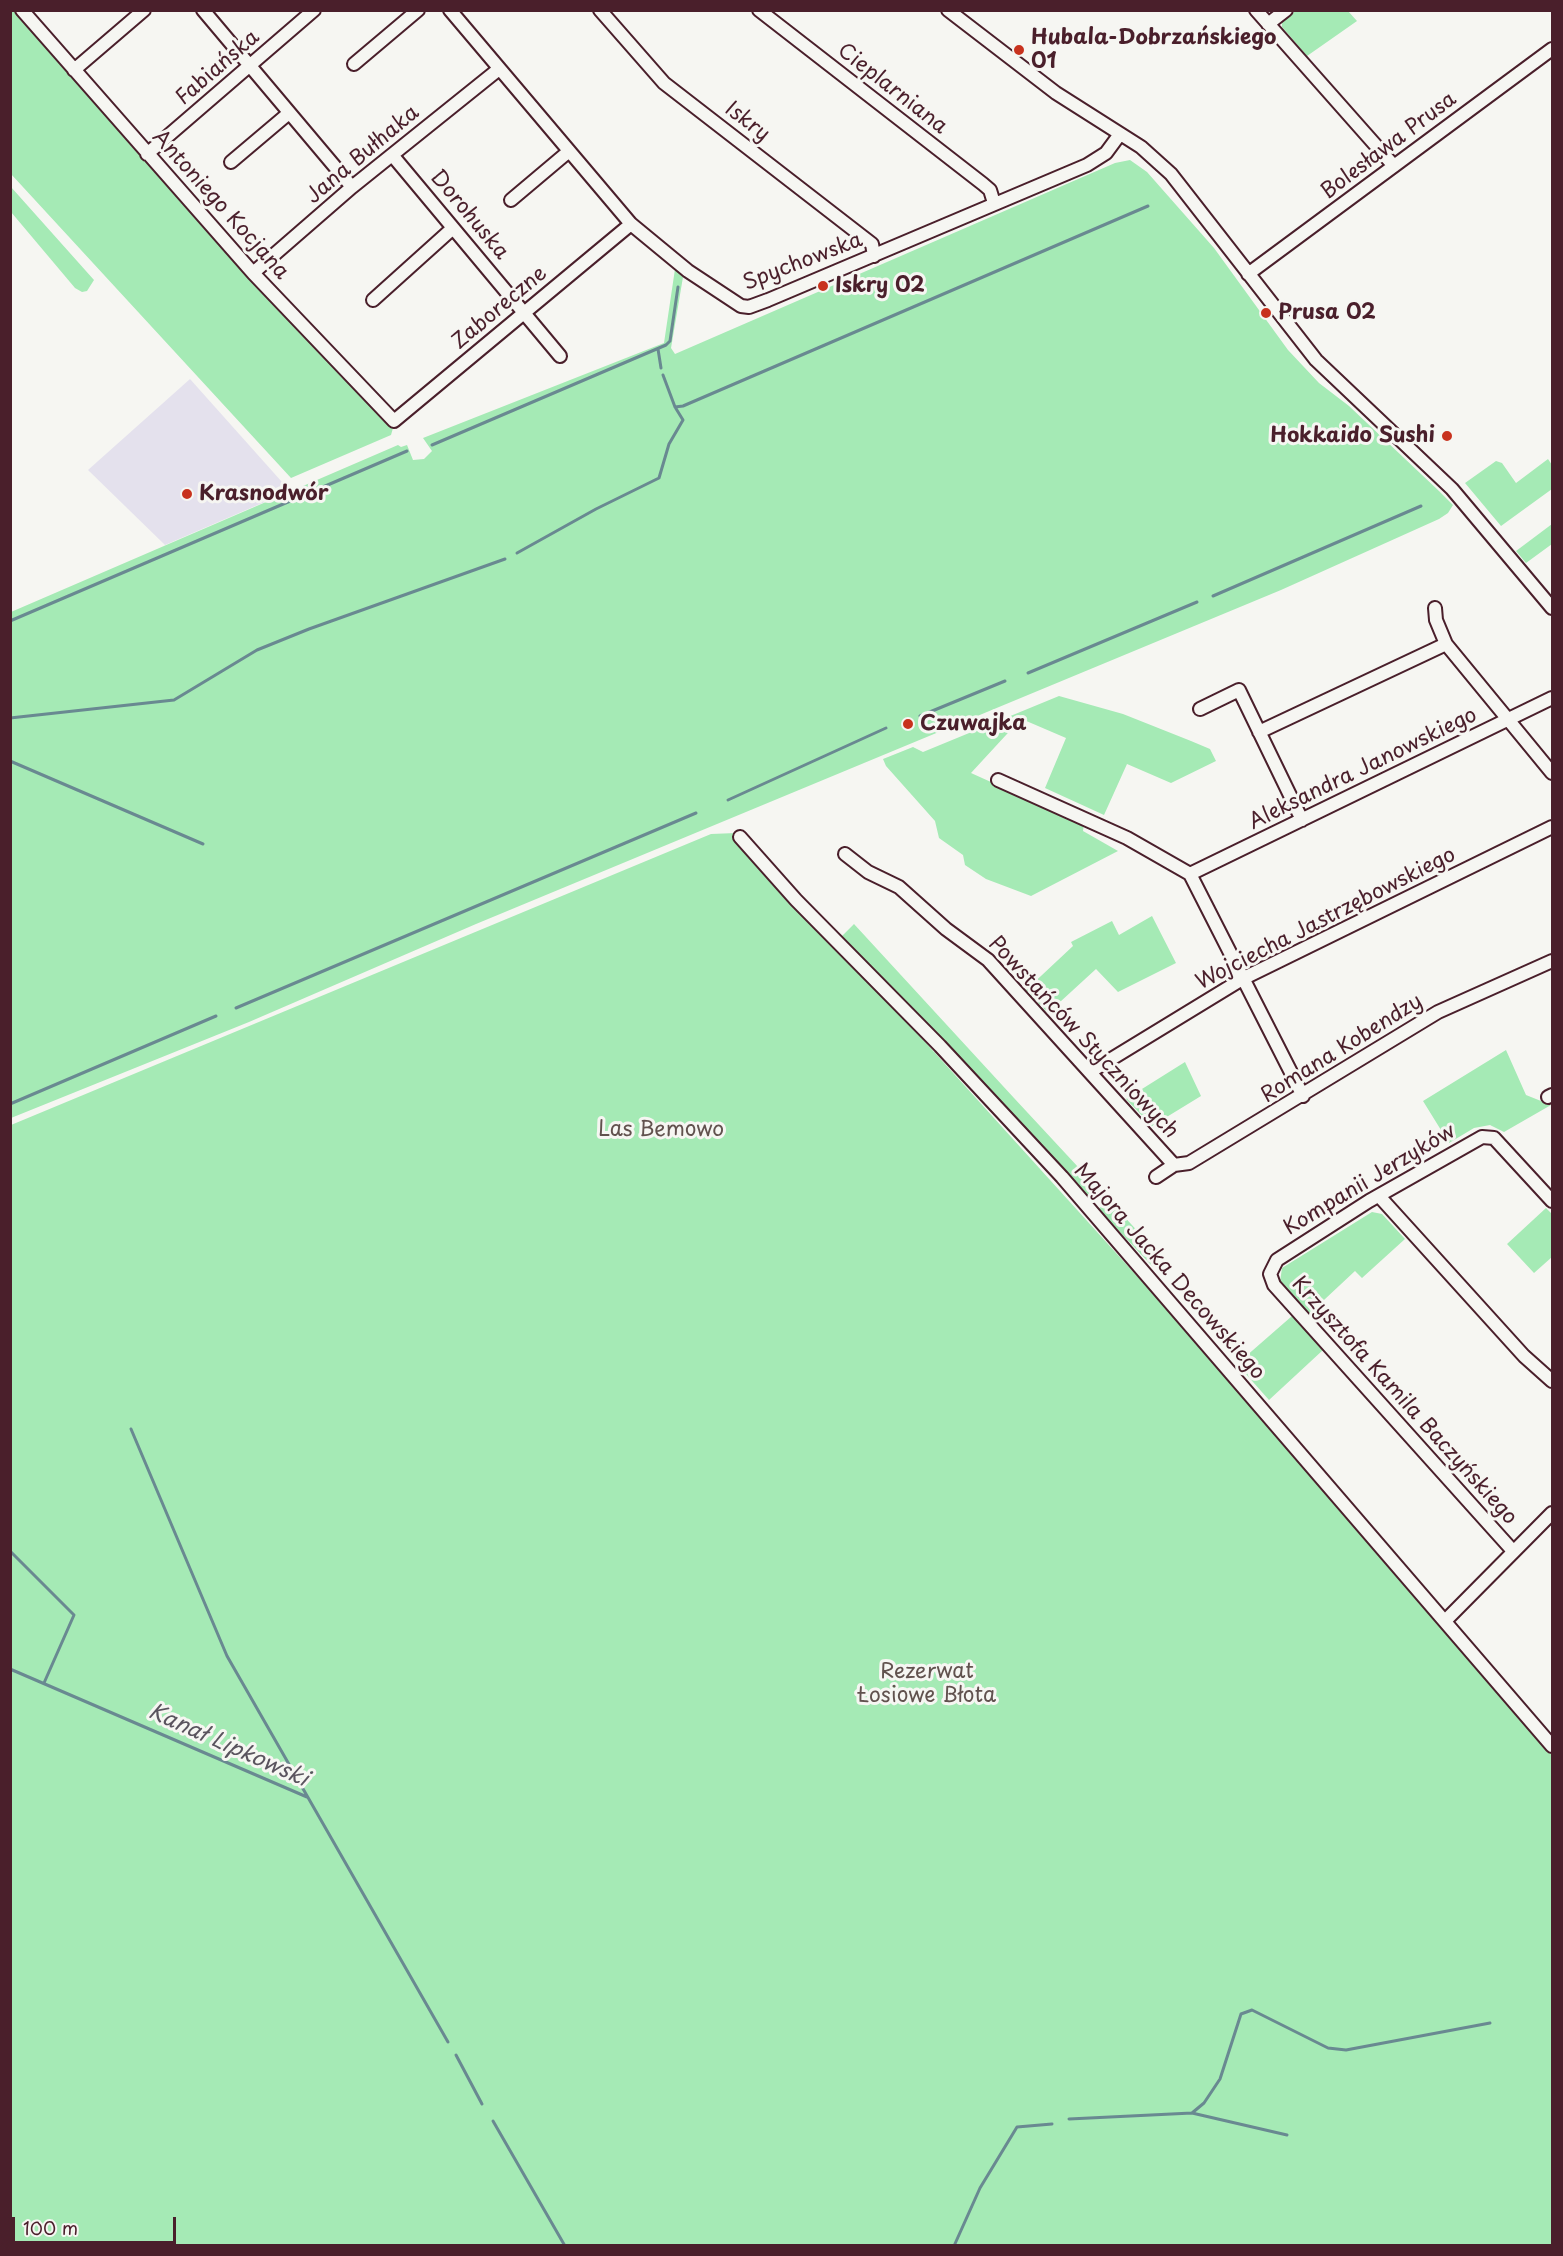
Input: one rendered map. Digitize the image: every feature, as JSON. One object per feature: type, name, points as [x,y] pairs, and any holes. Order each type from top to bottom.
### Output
[{"type":"street","name":"Antoniego Kocjana","points":[[22,10],[253,273],[394,421]]},
{"type":"street","points":[[74,70],[144,10]]},
{"type":"street","points":[[203,10],[352,187]]},
{"type":"street","name":"Fabiańska","points":[[147,154],[314,10]]},
{"type":"street","points":[[354,64],[418,10]]},
{"type":"street","name":"Spychowska","points":[[450,10],[631,224],[680,265],[741,306],[749,307],[874,256],[1099,159],[1120,134]]},
{"type":"street","name":"Iskry","points":[[600,10],[664,83],[872,244],[874,256]]},
{"type":"street","name":"Cieplarniana","points":[[759,10],[983,184],[990,190],[994,203]]},
{"type":"street","points":[[948,10],[1056,93],[1154,157],[1171,174],[1316,360],[1452,489],[1552,608]]},
{"type":"street","points":[[1256,10],[1394,166]]},
{"type":"street","points":[[1268,24],[1286,10]]},
{"type":"street","name":"Bolesława Prusa","points":[[1248,274],[1552,49]]},
{"type":"street","name":"Jana Bułhaka","points":[[253,273],[352,187],[499,69]]},
{"type":"street","points":[[231,162],[289,113]]},
{"type":"street","points":[[511,200],[568,152]]},
{"type":"street","name":"Dorohuska","points":[[393,156],[526,312],[560,356]]},
{"type":"street","name":"Zaboreczne","points":[[394,421],[631,224]]},
{"type":"street","points":[[373,300],[453,228]]},
{"type":"street","points":[[1435,608],[1436,620],[1446,644],[1511,720],[1552,773]]},
{"type":"street","points":[[1259,732],[1446,644]]},
{"type":"street","points":[[1200,710],[1239,690],[1302,820]]},
{"type":"street","name":"Aleksandra Janowskiego","points":[[1190,874],[1511,720],[1552,698]]},
{"type":"street","points":[[998,780],[1127,838],[1190,874],[1303,1096]]},
{"type":"street","name":"Wojciecha Jastrzębowskiego","points":[[1090,1072],[1244,978],[1552,827]]},
{"type":"street","name":"Majora Jacka Decowskiego","points":[[740,837],[796,900],[940,1046],[1062,1177],[1552,1746]]},
{"type":"street","name":"Powstańców Styczniowych","points":[[845,854],[868,872],[898,887],[945,929],[981,954],[1174,1165]]},
{"type":"street","name":"Romana Kobendzy","points":[[1156,1178],[1174,1165],[1189,1163],[1303,1096],[1438,1012],[1552,961]]},
{"type":"street","name":"Kompanii Jerzyków","points":[[1269,1274],[1278,1260],[1379,1196],[1469,1142],[1489,1136],[1498,1142],[1552,1201]]},
{"type":"street","points":[[1379,1196],[1524,1356],[1552,1381]]},
{"type":"street","name":"Krzysztofa Kamila Baczyńskiego","points":[[1269,1274],[1274,1285],[1513,1551]]},
{"type":"street","points":[[1445,1621],[1552,1513]]},
{"type":"shaded area","points":[[190,379],[290,491],[165,545],[88,470]]},
{"type":"green space","points":[[14,10],[248,274],[393,428],[391,435],[291,478],[11,174],[10,11]]},
{"type":"green space","points":[[1297,10],[1348,11],[1357,21],[1307,56],[1282,27],[1282,21]]},
{"type":"green space","points":[[1130,160],[1147,172],[1214,248],[1288,350],[1319,383],[1349,406],[1453,505],[1448,513],[1281,590],[476,924],[249,1022],[11,1118],[11,612],[398,445],[401,447],[407,445],[413,460],[424,459],[432,451],[423,438],[664,343],[675,269],[683,277],[671,348],[675,354],[1115,163]]},
{"type":"green space","points":[[11,187],[94,280],[87,291],[82,292],[75,288],[11,212]]},
{"type":"green space","points":[[1548,459],[1552,465],[1552,489],[1501,526],[1465,483],[1496,461],[1502,463],[1516,483]]},
{"type":"green space","points":[[1552,524],[1552,544],[1526,563],[1516,551]]},
{"type":"green space","points":[[1059,696],[1123,714],[1191,741],[1210,749],[1216,761],[1171,783],[1127,764],[1104,815],[1045,788],[1066,738],[1024,720],[1018,722],[971,773],[1084,824],[1083,831],[1118,851],[1031,896],[986,879],[965,865],[963,855],[939,838],[935,821],[886,766],[883,759],[913,747],[923,752]]},
{"type":"green space","name":"Las Bemowo","points":[[736,833],[1174,1317],[1552,1755],[1552,2245],[11,2246],[11,1125],[711,834]]},
{"type":"green space","points":[[1152,916],[1176,963],[1118,992],[1096,969],[1048,1013],[1026,990],[1073,946],[1071,942],[1112,921],[1119,935]]},
{"type":"green space","points":[[854,924],[1105,1196],[1093,1203],[921,1017],[842,936]]},
{"type":"green space","points":[[1506,1050],[1526,1095],[1551,1105],[1504,1132],[1490,1125],[1474,1128],[1449,1143],[1423,1101]]},
{"type":"green space","points":[[1185,1062],[1201,1096],[1152,1126],[1126,1099]]},
{"type":"green space","points":[[1110,1201],[1163,1259],[1153,1267],[1098,1209]]},
{"type":"green space","points":[[1546,1208],[1552,1214],[1552,1257],[1534,1273],[1507,1244]]},
{"type":"green space","points":[[1372,1212],[1382,1214],[1405,1239],[1362,1278],[1355,1271],[1309,1314],[1280,1282],[1282,1268]]},
{"type":"green space","points":[[1292,1316],[1323,1350],[1269,1400],[1237,1364]]},
{"type":"waterway","points":[[675,407],[683,406],[1148,206]]},
{"type":"waterway","points":[[432,445],[666,345],[670,341],[678,287]]},
{"type":"waterway","points":[[658,349],[661,368]]},
{"type":"waterway","points":[[517,553],[596,509],[659,478],[669,444],[683,420],[675,407],[663,375]]},
{"type":"waterway","points":[[10,621],[407,451]]},
{"type":"waterway","points":[[1213,596],[1421,506]]},
{"type":"waterway","points":[[10,718],[174,700],[257,650],[309,629],[505,559]]},
{"type":"waterway","points":[[1028,673],[1197,602]]},
{"type":"waterway","points":[[920,716],[1005,681]]},
{"type":"waterway","points":[[728,800],[886,728]]},
{"type":"waterway","points":[[10,761],[203,844]]},
{"type":"waterway","points":[[236,1008],[696,813]]},
{"type":"waterway","points":[[10,1104],[216,1016]]},
{"type":"waterway","points":[[131,1429],[227,1656],[448,2042]]},
{"type":"waterway","points":[[10,1551],[74,1615],[44,1683]]},
{"type":"waterway","name":"Kanał Lipkowski","points":[[10,1669],[307,1797]]},
{"type":"waterway","points":[[1069,2119],[1192,2113],[1204,2103],[1220,2079],[1241,2014],[1252,2010],[1328,2048],[1346,2050],[1490,2023]]},
{"type":"waterway","name":"Kanał Lipkowski","points":[[456,2055],[482,2104]]},
{"type":"waterway","points":[[1192,2113],[1287,2135]]},
{"type":"waterway","name":"Kanał Lipkowski","points":[[493,2121],[565,2246]]},
{"type":"waterway","points":[[954,2246],[980,2188],[1017,2127],[1052,2124]]},
{"type":"place","name":"Hubala-Dobrzańskiego 01","points":[[1019,50]]},
{"type":"place","name":"Iskry 02","points":[[823,286]]},
{"type":"place","name":"Prusa 02","points":[[1266,313]]},
{"type":"place","name":"Hokkaido Sushi","points":[[1447,436]]},
{"type":"place","name":"Krasnodwór","points":[[187,494]]},
{"type":"place","name":"Czuwajka","points":[[908,724]]},
{"type":"park label","name":"Rezerwat Łosiowe Błota","points":[[927,1684]]}]
